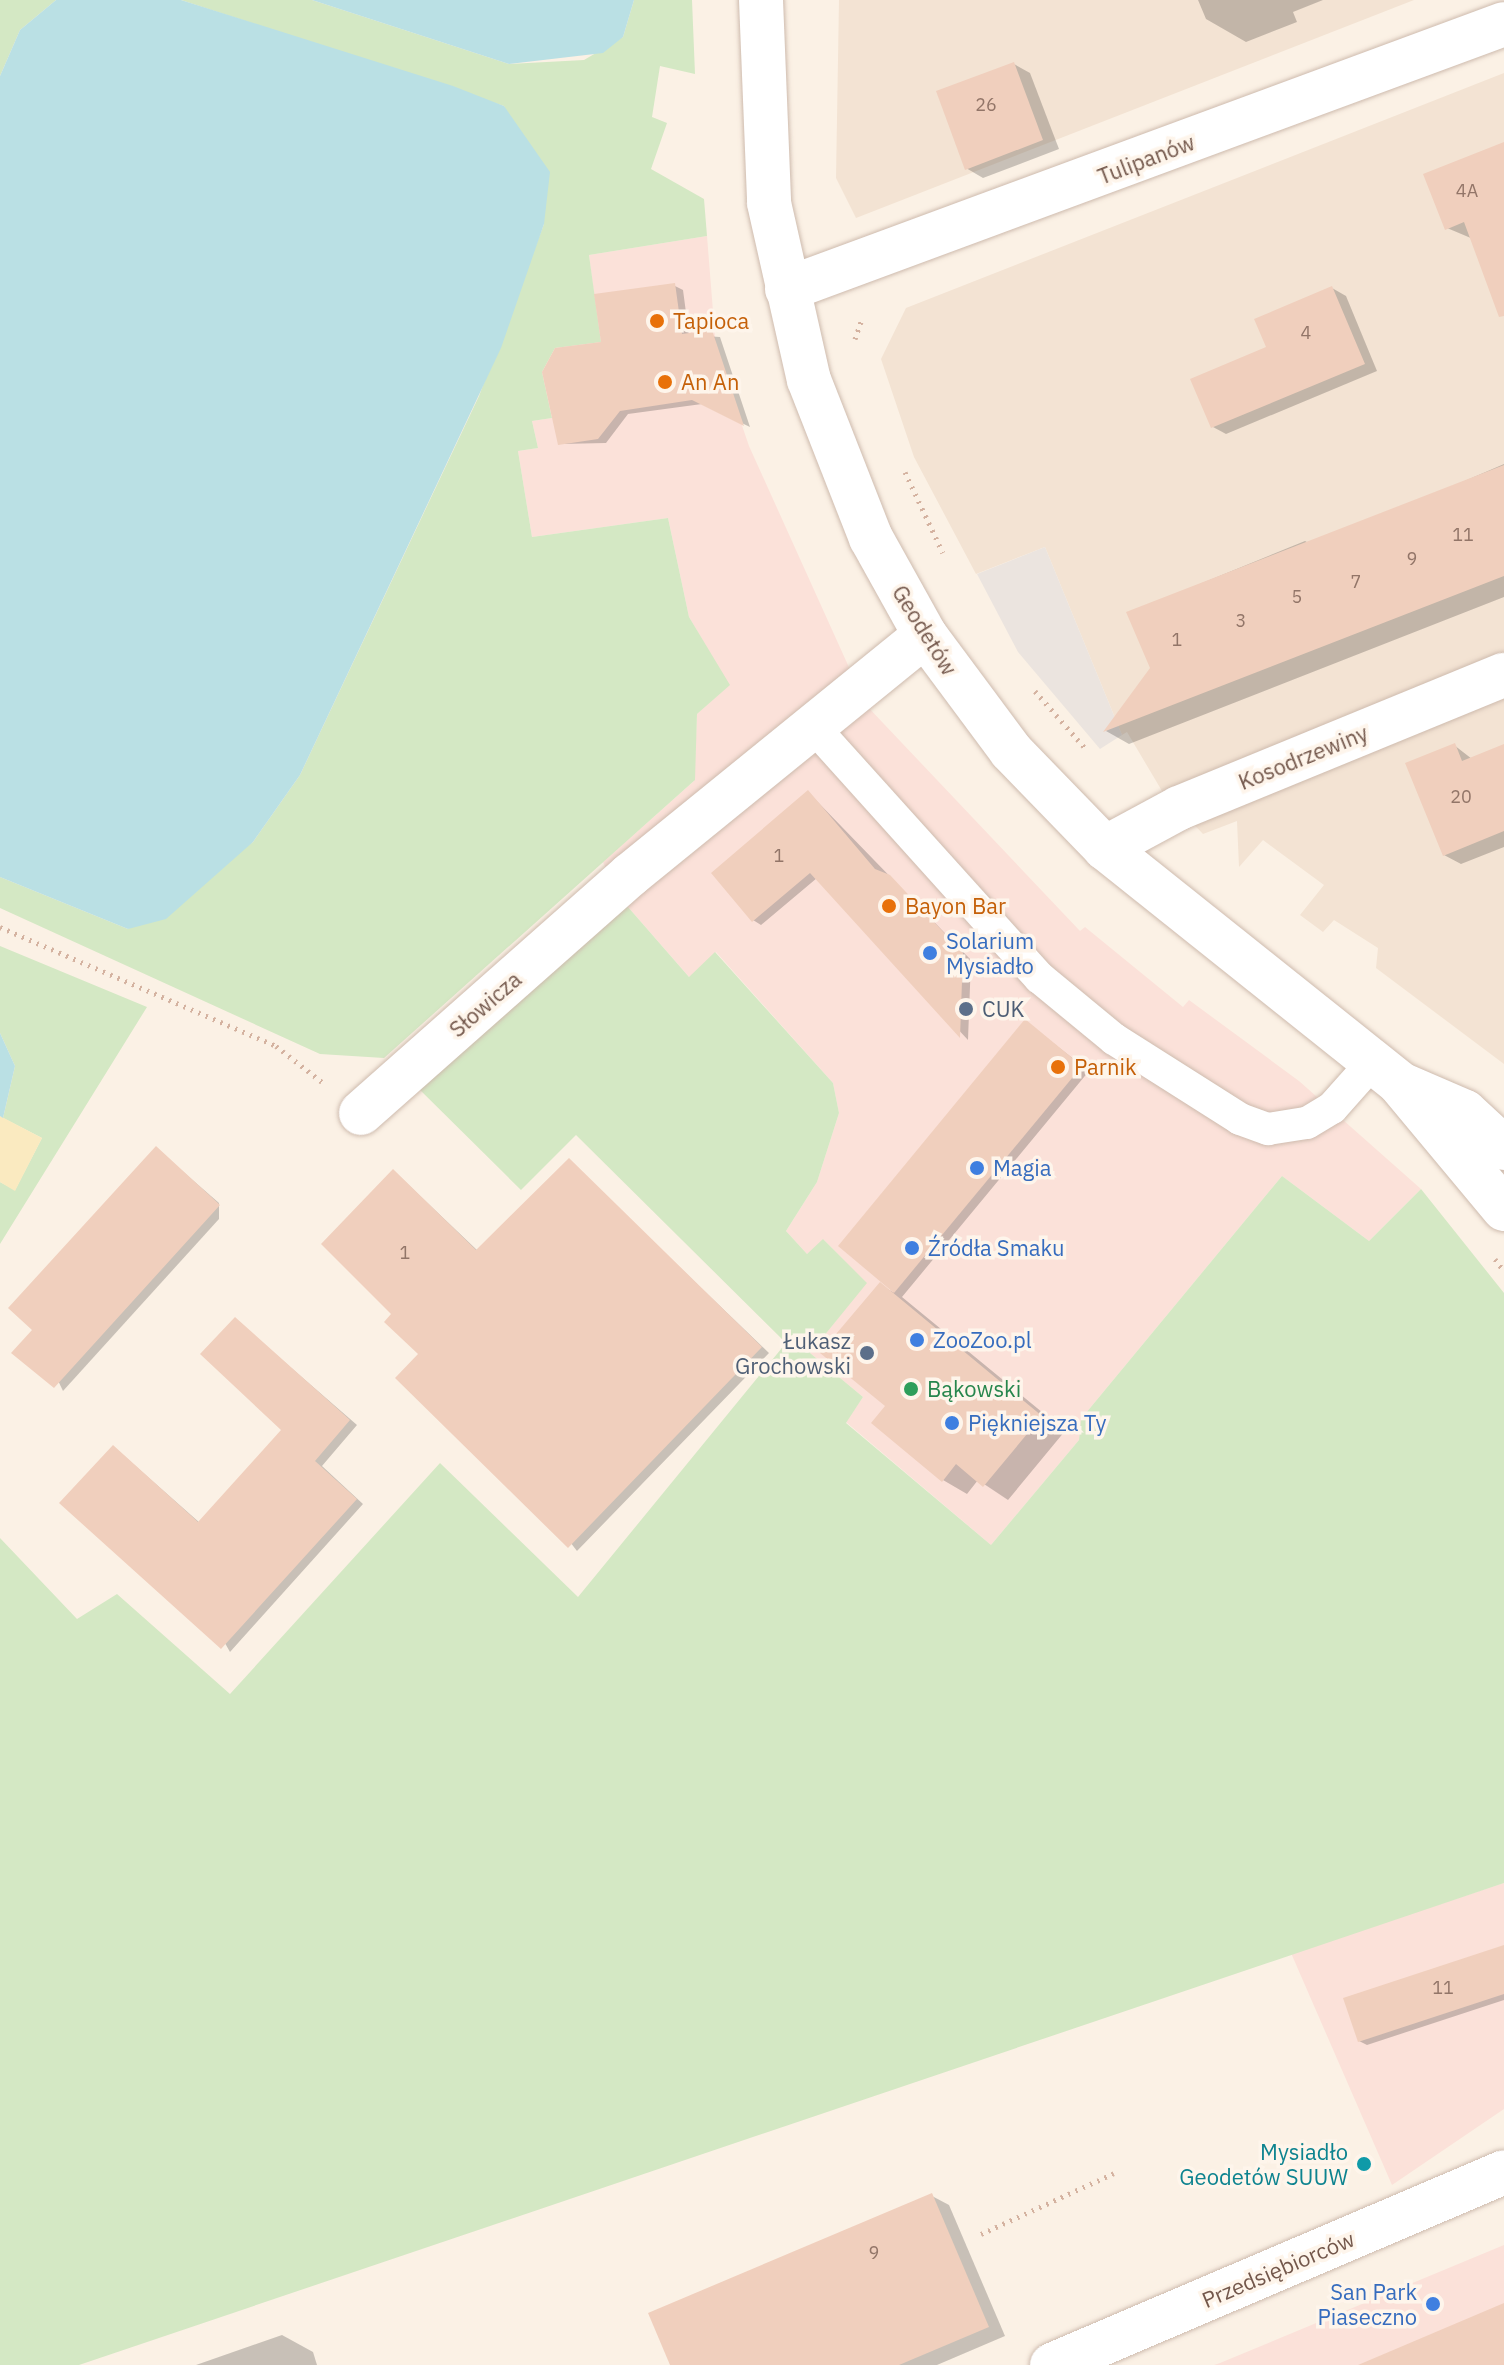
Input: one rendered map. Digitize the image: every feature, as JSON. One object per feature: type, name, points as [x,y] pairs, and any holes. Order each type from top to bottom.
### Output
[{"type":"street","name":"Geodetów","points":[[761,0],[769,203],[809,380],[871,538],[925,635],[1011,751],[1105,848],[1386,1073],[1504,1209]]},
{"type":"street","name":"Tulipanów","points":[[787,289],[1504,24]]},
{"type":"street","name":"Słowicza","points":[[361,1113],[810,723],[925,635]]},
{"type":"street","name":"Kosodrzewiny","points":[[1105,848],[1179,808],[1504,675]]},
{"type":"street","name":"Geodetów","points":[[1386,1073],[1465,1112],[1504,1148]]},
{"type":"street","name":"Przedsiębiorców","points":[[1052,2365],[1504,2172]]},
{"type":"lane","points":[[810,723],[1040,978],[1114,1039],[1240,1119],[1268,1129],[1307,1123],[1386,1073]]},
{"type":"path","points":[[859,354],[855,340],[866,312]]},
{"type":"path","points":[[901,465],[950,566]]},
{"type":"path","points":[[1028,682],[1096,760]]},
{"type":"path","points":[[0,927],[276,1046],[361,1113]]},
{"type":"path","points":[[981,2234],[1114,2173]]},
{"type":"shaded area","points":[[839,0],[1414,0],[856,218],[836,178]]},
{"type":"shaded area","points":[[1504,73],[1504,1064],[1376,968],[1378,948],[1334,920],[1323,932],[1300,915],[1324,885],[1263,840],[1239,867],[1237,821],[1203,834],[1162,791],[1127,732],[1122,735],[1045,547],[976,574],[914,457],[881,359],[906,308]]},
{"type":"shaded area","points":[[707,236],[716,349],[749,446],[866,705],[1080,931],[1085,927],[1183,1007],[1189,1000],[1299,1081],[1421,1189],[1369,1241],[1282,1176],[1081,1419],[1079,1440],[991,1545],[846,1422],[863,1397],[810,1353],[866,1283],[824,1240],[807,1254],[786,1231],[817,1182],[839,1113],[833,1083],[716,952],[690,978],[621,899],[603,862],[694,781],[697,714],[729,685],[689,617],[668,518],[532,537],[518,451],[538,448],[532,421],[552,418],[542,372],[594,294],[589,255]]},
{"type":"shaded area","points":[[1045,547],[1122,735],[1100,749],[1018,652],[977,574]]},
{"type":"shaded area","points":[[1504,1883],[1504,2109],[1392,2185],[1291,1953]]},
{"type":"shaded area","name":"San Park Piaseczno","points":[[1504,2245],[1504,2365],[1214,2365],[1220,2363]]},
{"type":"green space","points":[[0,0],[56,0],[20,30],[0,76]]},
{"type":"green space","points":[[181,0],[312,0],[509,64],[584,60],[623,37],[634,0],[692,0],[695,74],[660,66],[652,117],[667,123],[651,169],[704,199],[707,236],[589,255],[601,342],[555,348],[542,372],[552,418],[532,421],[538,448],[518,451],[532,537],[668,518],[689,617],[730,685],[697,714],[695,780],[384,1058],[320,1054],[0,908],[0,877],[128,929],[253,842],[300,775],[479,396],[544,224],[504,106]]},
{"type":"green space","points":[[621,899],[689,977],[715,952],[833,1083],[839,1113],[817,1182],[786,1231],[807,1254],[823,1239],[867,1283],[810,1353],[863,1397],[846,1423],[991,1545],[1079,1440],[1081,1419],[1282,1176],[1369,1241],[1421,1189],[1504,1293],[1504,1883],[79,2365],[0,2365],[0,1538],[77,1619],[117,1594],[230,1694],[440,1463],[578,1597],[786,1343],[576,1135],[521,1190],[417,1087]]},
{"type":"green space","points":[[0,946],[147,1007],[0,1244],[0,1182],[15,1190],[42,1138],[3,1118],[15,1066],[0,1033]]},
{"type":"sand","points":[[0,1116],[42,1138],[15,1191],[0,1182]]},
{"type":"water","points":[[56,0],[181,0],[453,86],[504,106],[550,172],[544,224],[501,348],[300,775],[253,842],[166,919],[128,929],[0,877],[0,76],[20,30]]},
{"type":"water","points":[[312,0],[634,0],[623,37],[603,53],[509,64]]},
{"type":"water","points":[[0,1033],[15,1066],[3,1118],[0,1116]]},
{"type":"building","points":[[1014,62],[1043,140],[965,170],[936,91]]},
{"type":"building","points":[[1504,142],[1504,316],[1499,317],[1464,222],[1445,230],[1423,174]]},
{"type":"building","points":[[675,283],[682,334],[712,330],[744,426],[692,400],[620,411],[598,439],[558,445],[542,372],[555,348],[601,342],[594,294]]},
{"type":"building","points":[[1332,286],[1365,364],[1211,428],[1190,379],[1266,347],[1254,319]]},
{"type":"building","points":[[1504,465],[1504,576],[1103,732],[1150,668],[1126,612]]},
{"type":"building","points":[[1455,743],[1462,761],[1504,744],[1504,831],[1443,856],[1405,763]]},
{"type":"building","points":[[808,790],[875,869],[890,875],[963,953],[960,1038],[810,873],[752,922],[711,873]]},
{"type":"building","points":[[1025,1019],[1082,1066],[894,1293],[838,1246]]},
{"type":"building","points":[[156,1146],[220,1205],[54,1388],[11,1353],[32,1330],[8,1308]]},
{"type":"building","points":[[569,1158],[762,1347],[568,1548],[395,1378],[418,1354],[384,1322],[391,1314],[321,1244],[393,1169],[476,1250]]},
{"type":"building","points":[[880,1282],[1042,1416],[983,1487],[956,1464],[942,1482],[871,1423],[885,1406],[820,1353]]},
{"type":"building","points":[[235,1317],[350,1420],[315,1461],[357,1499],[221,1649],[59,1503],[113,1445],[198,1522],[281,1430],[200,1354]]},
{"type":"building","points":[[1504,1945],[1504,1994],[1358,2042],[1343,1998]]},
{"type":"building","points":[[932,2193],[989,2327],[899,2365],[670,2365],[648,2313]]},
{"type":"building","points":[[1504,2303],[1504,2365],[1358,2365]]},
{"type":"place","name":"Tapioca","points":[[657,321]]},
{"type":"place","name":"An An","points":[[665,382]]},
{"type":"place","name":"Bayon Bar","points":[[889,906]]},
{"type":"place","name":"Solarium Mysiadło","points":[[930,953]]},
{"type":"place","name":"CUK","points":[[966,1009]]},
{"type":"place","name":"Parnik","points":[[1058,1067]]},
{"type":"place","name":"Magia","points":[[977,1168]]},
{"type":"place","name":"Źródła Smaku","points":[[912,1248]]},
{"type":"place","name":"ZooZoo.pl","points":[[917,1340]]},
{"type":"place","name":"Łukasz Grochowski","points":[[867,1353]]},
{"type":"place","name":"Bąkowski","points":[[911,1389]]},
{"type":"place","name":"Piękniejsza Ty","points":[[952,1423]]},
{"type":"place","name":"Mysiadło Geodetów SUUW","points":[[1364,2164]]},
{"type":"place","name":"San Park Piaseczno","points":[[1433,2304]]}]
